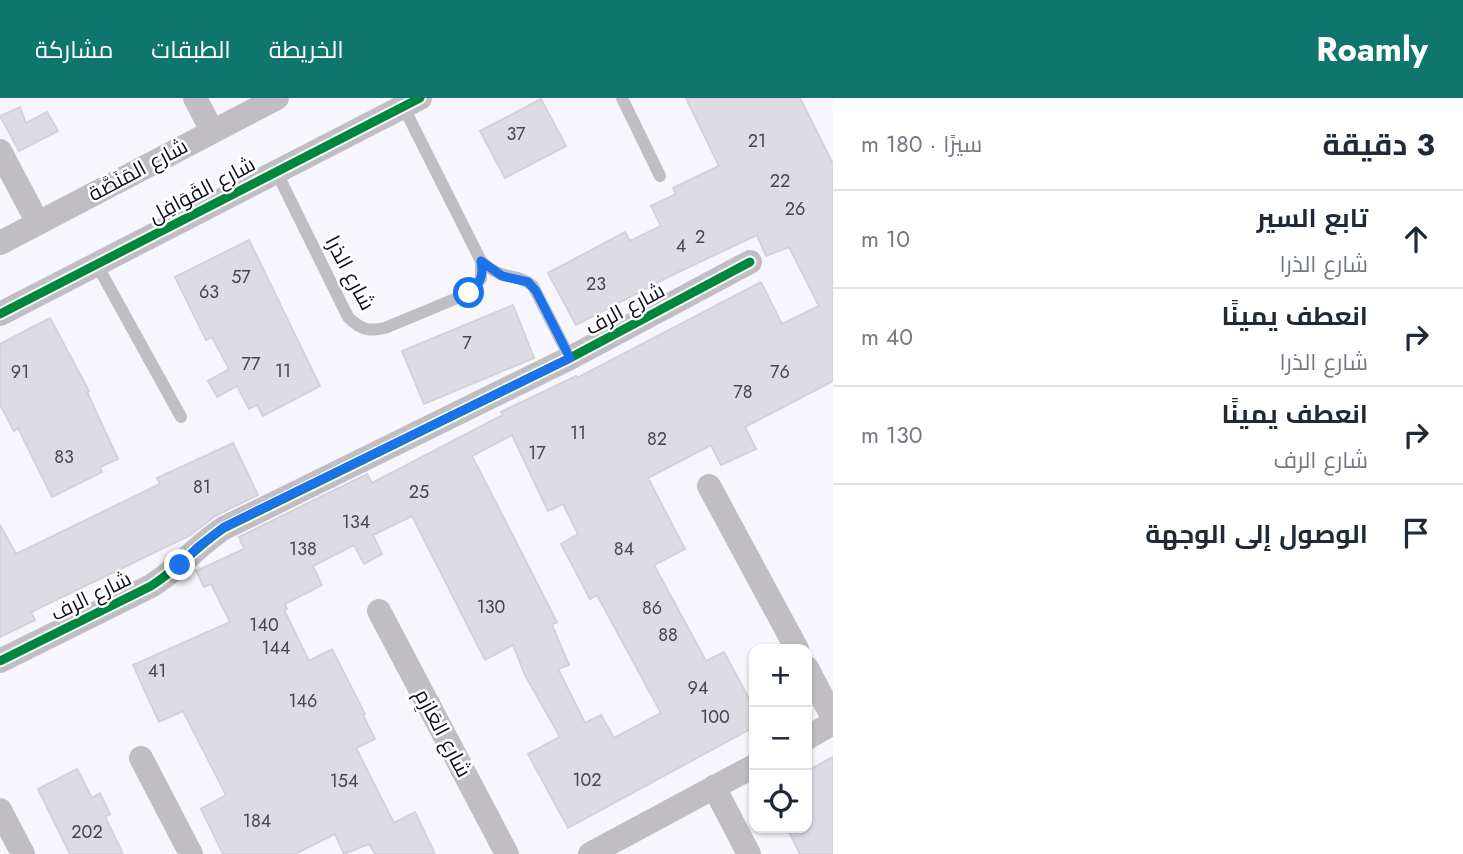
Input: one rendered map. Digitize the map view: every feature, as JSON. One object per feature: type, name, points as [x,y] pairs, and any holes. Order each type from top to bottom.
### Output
[{"type":"street","points":[[195,98],[212,131]]},
{"type":"street","name":"شارع المَنَصَّة","points":[[0,243],[276,98]]},
{"type":"street","name":"شارع القَوَافِل","points":[[0,314],[412,102]]},
{"type":"street","points":[[0,151],[38,223]]},
{"type":"street","name":"شارع الرف","points":[[0,661],[152,586],[168,576],[224,527],[570,358],[750,262]]},
{"type":"street","points":[[709,486],[794,644]]},
{"type":"street","name":"شارع العَازِم","points":[[379,611],[507,854]]},
{"type":"street","points":[[812,678],[833,718]]},
{"type":"street","points":[[812,734],[833,723]]},
{"type":"street","points":[[141,758],[191,854]]},
{"type":"street","points":[[590,854],[749,769]]},
{"type":"street","points":[[714,787],[749,854]]},
{"type":"street","points":[[0,810],[23,854]]},
{"type":"lane","points":[[622,98],[660,176]]},
{"type":"lane","points":[[412,102],[481,261],[502,276],[522,279],[533,286],[570,358]]},
{"type":"lane","name":"شارع الذرا","points":[[276,172],[348,317],[358,327],[371,331],[384,328],[469,293],[481,279],[481,261]]},
{"type":"lane","points":[[97,265],[181,418]]},
{"type":"building","points":[[686,98],[800,98],[833,164],[833,381],[745,427],[756,449],[721,465],[711,445],[648,478],[685,549],[654,565],[706,661],[724,652],[749,699],[749,730],[568,828],[528,754],[560,737],[525,675],[513,645],[485,660],[412,516],[373,535],[382,554],[364,564],[354,545],[313,566],[322,585],[285,604],[287,609],[284,610],[309,661],[332,649],[375,739],[356,748],[394,823],[415,812],[435,854],[375,854],[369,844],[344,854],[335,834],[295,854],[223,854],[201,809],[226,795],[183,711],[159,722],[133,665],[230,622],[211,584],[204,587],[196,571],[244,549],[239,537],[367,474],[372,483],[503,415],[501,412],[576,376],[577,378],[761,282],[782,324],[819,306],[789,247],[766,256],[757,235],[576,325],[548,273],[625,232],[630,241],[661,226],[651,206],[676,194],[673,188],[719,166]],"holes":[[[512,435],[548,511],[563,504],[578,534],[561,544],[590,599],[597,595],[661,713],[614,738],[601,715],[585,723],[558,669],[569,665],[552,625],[557,622],[472,456]]]},
{"type":"building","points":[[541,99],[566,146],[505,178],[480,131]]},
{"type":"building","points":[[20,107],[26,123],[47,112],[58,131],[19,151],[0,116]]},
{"type":"building","points":[[249,240],[320,386],[263,416],[257,405],[249,409],[237,386],[217,397],[208,381],[229,369],[212,337],[206,340],[175,277]]},
{"type":"building","points":[[513,305],[534,358],[424,404],[402,351]]},
{"type":"building","points":[[50,318],[89,391],[87,392],[118,459],[100,467],[102,472],[52,497],[18,428],[14,431],[0,405],[0,344]]},
{"type":"building","points":[[233,443],[258,495],[215,516],[189,536],[31,612],[35,620],[0,637],[0,525],[16,554],[160,484],[157,478]]},
{"type":"building","points":[[833,757],[833,854],[800,854],[790,833],[812,833],[812,768]]},
{"type":"building","points":[[77,769],[92,798],[100,793],[110,814],[105,817],[123,854],[70,854],[38,789]]},
{"type":"cycle path","points":[[0,314],[420,98]]},
{"type":"cycle path","points":[[0,661],[151,586],[224,528],[570,358],[750,262]]},
{"type":"route","points":[[180,565],[224,527],[570,358],[536,291],[528,282],[502,276],[481,261],[481,279],[469,293]]}]
